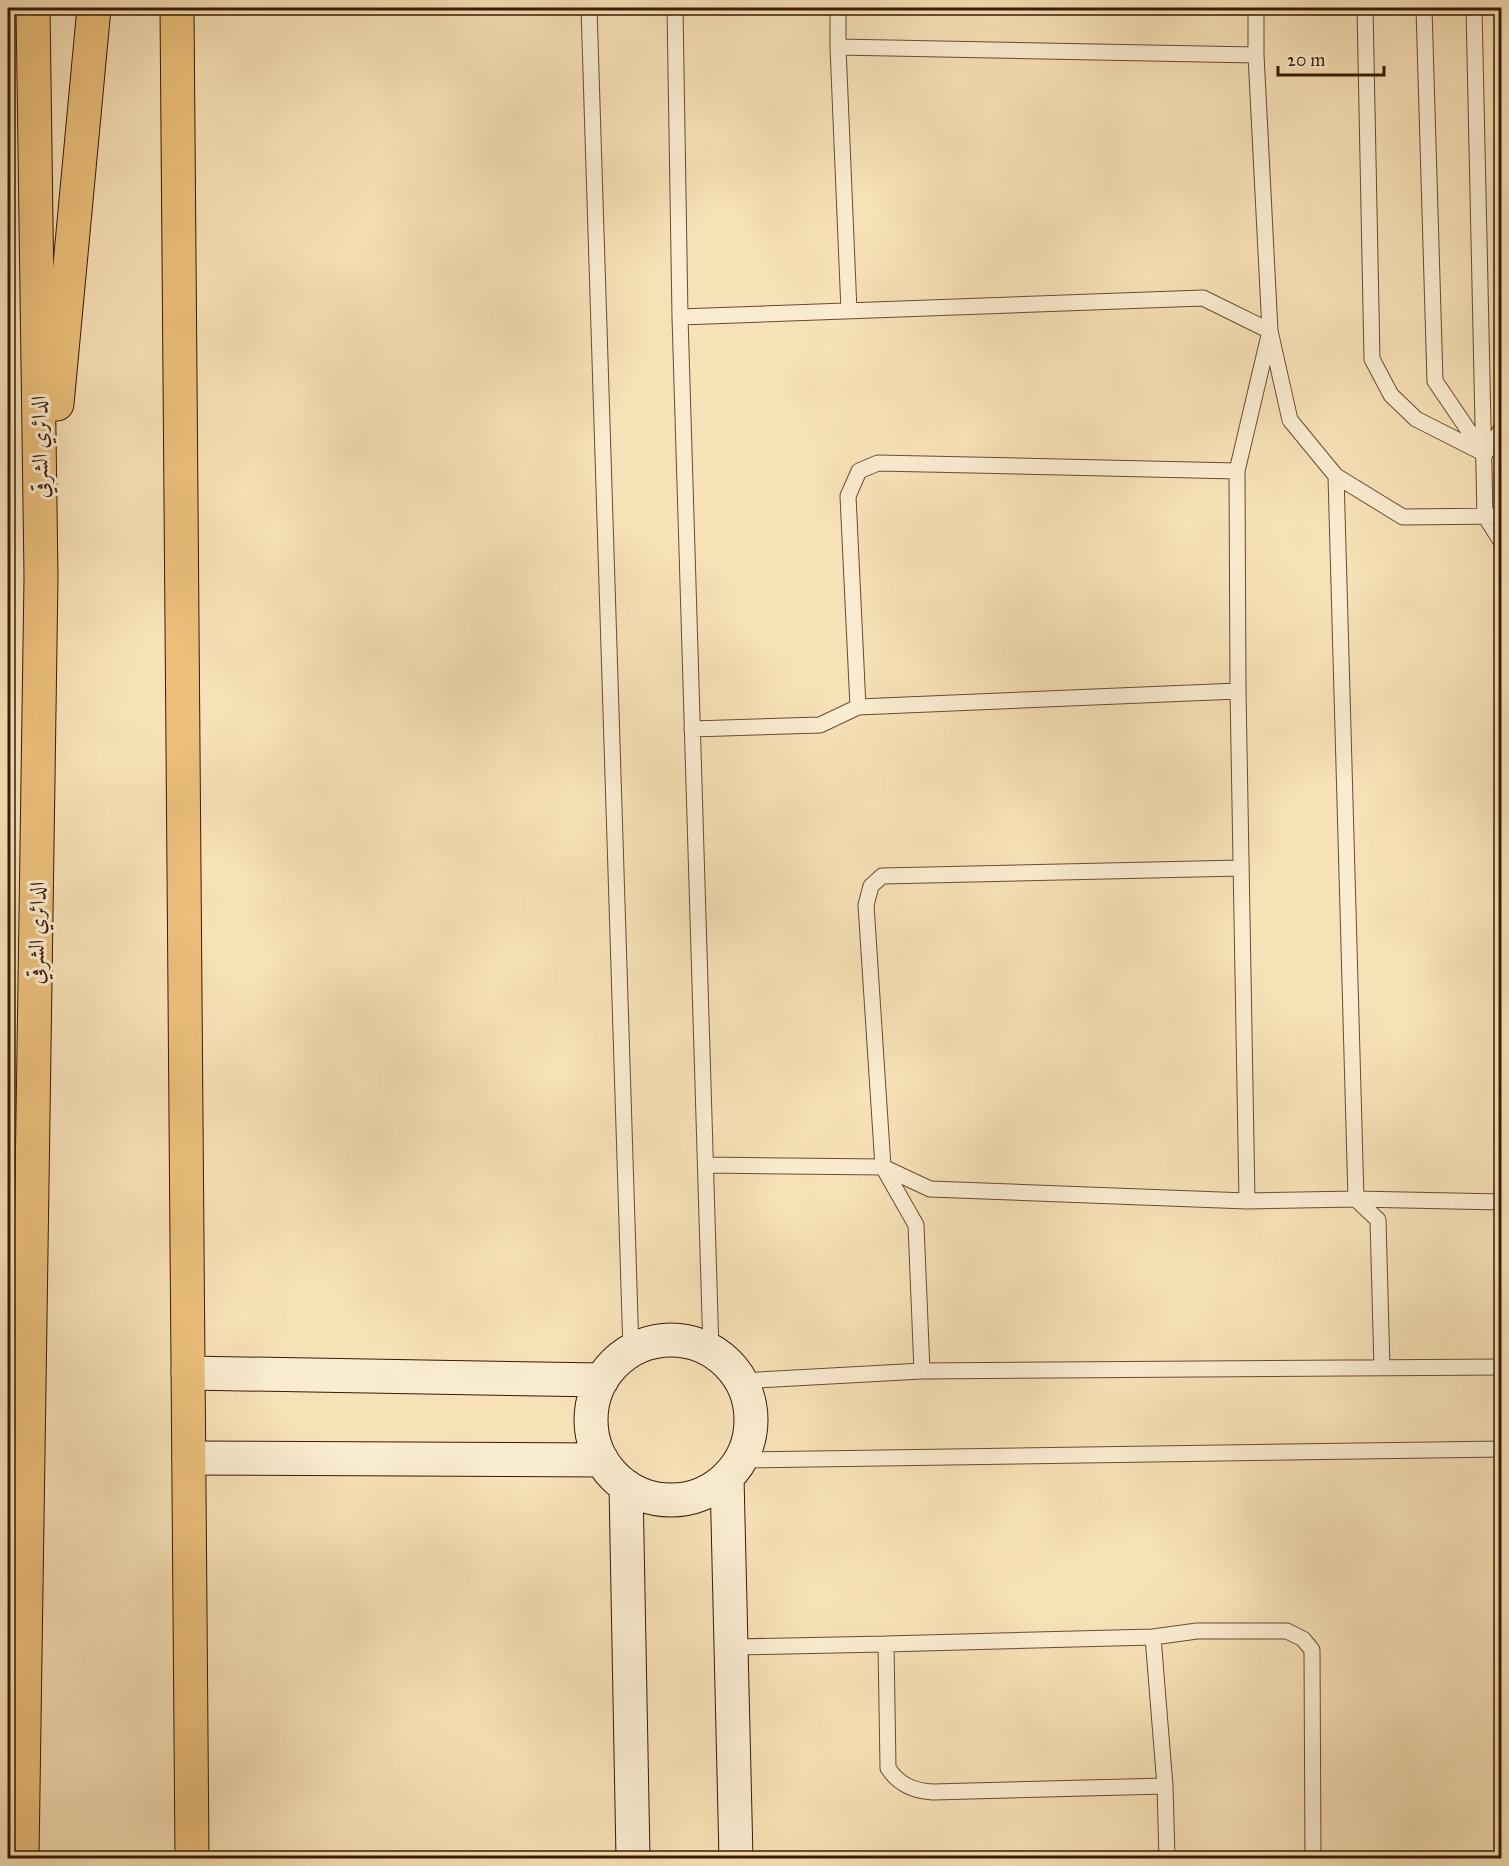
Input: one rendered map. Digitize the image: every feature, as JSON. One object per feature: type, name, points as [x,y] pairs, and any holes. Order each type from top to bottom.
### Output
[{"type":"main road","name":"الدائري الشرقي","points":[[22,1858],[41,576],[33,8]]},
{"type":"main road","points":[[41,576],[94,8]]},
{"type":"main road","points":[[177,8],[192,1858]]},
{"type":"street","points":[[671,1340],[692,1343],[711,1351],[728,1364],[740,1381],[748,1400],[751,1420],[748,1441],[734,1468],[710,1490],[679,1499],[646,1496],[626,1486],[602,1460],[593,1440],[591,1420],[594,1399],[602,1380],[615,1363],[631,1351],[650,1343],[671,1340]]},
{"type":"street","points":[[188,1373],[602,1380]]},
{"type":"street","points":[[189,1458],[602,1460]]},
{"type":"street","points":[[734,1468],[732,1647],[736,1858]]},
{"type":"street","points":[[626,1486],[633,1858]]},
{"type":"lane","points":[[589,8],[631,1351]]},
{"type":"lane","points":[[675,8],[680,317],[711,1351]]},
{"type":"lane","points":[[838,8],[849,311]]},
{"type":"lane","points":[[1256,8],[1256,55],[1270,331],[1290,420],[1336,476],[1403,517],[1502,516]]},
{"type":"lane","points":[[1365,8],[1372,359],[1391,395],[1416,419],[1485,454]]},
{"type":"lane","points":[[1424,8],[1435,381],[1485,454]]},
{"type":"lane","points":[[1474,8],[1485,516],[1502,543]]},
{"type":"lane","points":[[838,47],[1256,55]]},
{"type":"lane","points":[[680,317],[1203,298],[1270,331]]},
{"type":"lane","points":[[1247,1201],[1240,868],[1237,471],[1270,331]]},
{"type":"lane","points":[[1485,454],[1502,428]]},
{"type":"lane","points":[[858,707],[848,496],[859,471],[878,463],[1237,471]]},
{"type":"lane","points":[[1336,476],[1356,1199],[1378,1220],[1382,1368]]},
{"type":"lane","points":[[692,729],[820,725],[858,707],[1238,691]]},
{"type":"lane","points":[[922,1371],[916,1225],[883,1167],[866,905],[871,886],[882,876],[1240,868]]},
{"type":"lane","points":[[706,1165],[883,1167],[930,1189],[1247,1201],[1356,1199],[1502,1202]]},
{"type":"lane","points":[[740,1381],[922,1371],[1502,1367]]},
{"type":"lane","points":[[734,1468],[1502,1449]]},
{"type":"lane","points":[[732,1647],[1153,1637],[1197,1631],[1287,1631],[1309,1644],[1312,1650],[1313,1858]]},
{"type":"lane","points":[[1153,1637],[1165,1786],[1167,1858]]},
{"type":"lane","points":[[886,1644],[888,1768],[904,1785],[918,1792],[1165,1786]]}]
